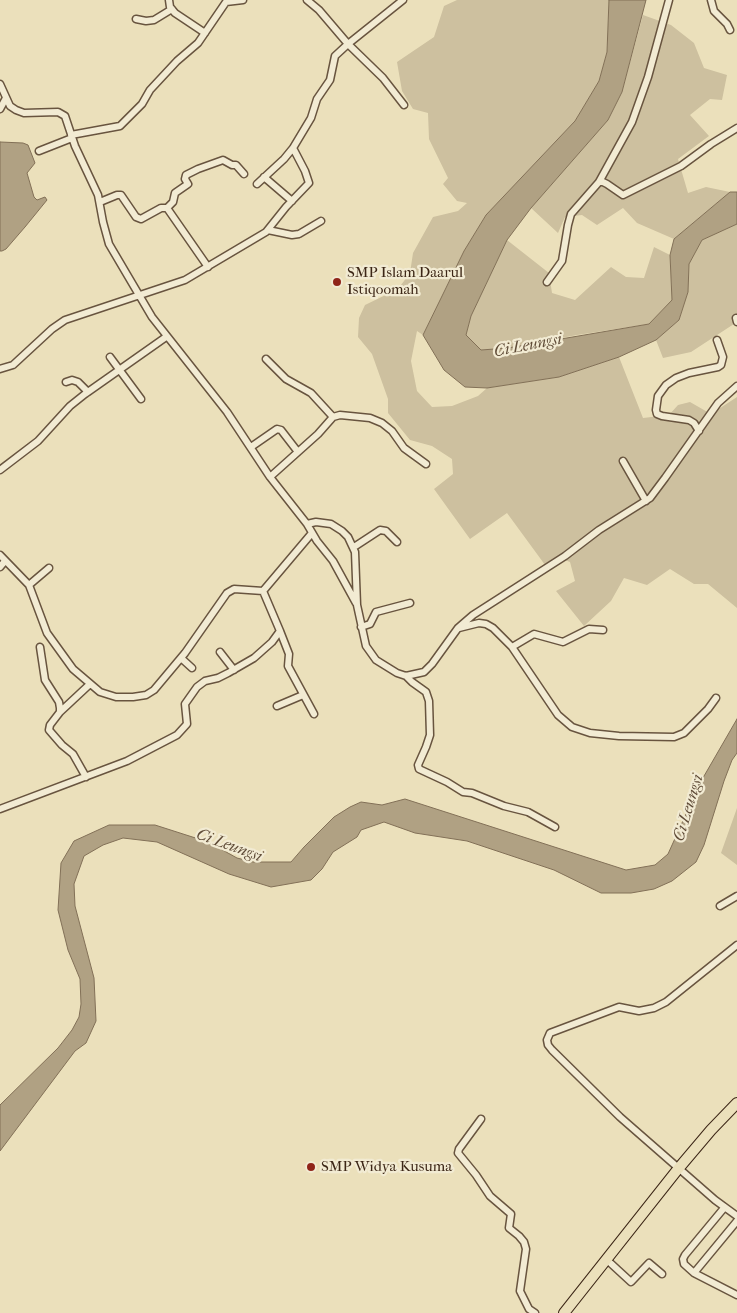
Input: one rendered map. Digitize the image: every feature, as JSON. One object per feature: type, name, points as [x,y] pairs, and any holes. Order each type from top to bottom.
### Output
[{"type":"main road","points":[[564,1313],[678,1169],[737,1103]]},
{"type":"street","points":[[169,0],[172,9],[180,18],[205,33]]},
{"type":"street","points":[[39,151],[72,136],[120,126],[142,104],[150,90],[177,61],[198,43],[226,2],[243,0]]},
{"type":"street","points":[[307,0],[319,10],[348,44],[383,78],[404,106]]},
{"type":"street","points":[[257,184],[293,148],[311,118],[317,98],[331,77],[335,56],[403,0]]},
{"type":"street","points":[[547,282],[562,261],[571,214],[599,182],[632,122],[641,100],[669,0]]},
{"type":"street","points":[[711,0],[714,11],[727,24],[730,30]]},
{"type":"street","points":[[136,20],[150,21],[172,9]]},
{"type":"street","points":[[0,84],[10,106],[20,112],[53,111],[62,113],[67,120],[74,146],[96,189],[100,202],[102,222],[109,244],[152,317],[227,412],[270,477],[307,524],[333,561],[357,605]]},
{"type":"street","points":[[0,109],[6,98]]},
{"type":"street","points":[[599,182],[604,182],[623,195],[690,161],[711,144],[737,128]]},
{"type":"street","points":[[0,369],[13,365],[52,329],[65,320],[184,280],[268,230],[309,183],[293,148]]},
{"type":"street","points":[[100,202],[121,195],[136,217],[141,219],[161,208],[167,208],[173,202],[174,194],[188,184],[186,175],[198,169],[223,160],[236,165],[244,174]]},
{"type":"street","points":[[264,177],[292,201]]},
{"type":"street","points":[[167,208],[208,267]]},
{"type":"street","points":[[268,230],[292,235],[299,234],[321,222]]},
{"type":"street","points":[[0,470],[38,441],[70,406],[166,337]]},
{"type":"street","points":[[699,431],[694,423],[688,420],[657,414],[658,396],[666,385],[676,378],[721,365],[723,357],[717,340]]},
{"type":"street","points":[[110,357],[141,399]]},
{"type":"street","points":[[266,360],[286,379],[311,393],[333,418]]},
{"type":"street","points":[[66,382],[74,380],[88,392]]},
{"type":"street","points":[[406,676],[419,673],[428,668],[458,628],[473,615],[564,556],[609,522],[654,494],[718,403],[737,386]]},
{"type":"street","points":[[270,477],[333,418],[340,415],[378,421],[386,425],[408,451],[426,464]]},
{"type":"street","points":[[251,447],[277,429],[282,430],[298,452]]},
{"type":"street","points":[[623,461],[646,500]]},
{"type":"street","points":[[307,524],[316,522],[337,527],[348,537],[354,547],[357,605],[366,646],[376,660],[391,671],[406,676],[426,692],[429,701],[430,735],[418,765],[419,769],[442,779],[463,792],[472,793],[504,806],[528,812],[555,827]]},
{"type":"street","points":[[354,547],[380,530],[386,532],[397,542]]},
{"type":"street","points":[[263,591],[312,533]]},
{"type":"street","points":[[2,558],[29,585],[47,633],[73,668],[100,692],[116,697],[146,695],[154,690],[181,658],[229,591],[263,591]]},
{"type":"street","points":[[0,567],[2,558]]},
{"type":"street","points":[[29,585],[49,568]]},
{"type":"street","points":[[263,591],[289,654],[288,666],[314,714]]},
{"type":"street","points":[[361,627],[370,624],[376,612],[410,604]]},
{"type":"street","points":[[458,628],[480,623],[493,628],[512,648],[558,715],[572,727],[590,733],[674,738],[684,733],[708,709],[716,698]]},
{"type":"street","points":[[512,648],[534,634],[563,642],[589,629],[603,630]]},
{"type":"street","points":[[0,809],[127,761],[177,735],[187,724],[185,704],[200,684],[218,678],[254,658],[272,642],[280,631]]},
{"type":"street","points":[[40,648],[45,680],[59,702],[60,712]]},
{"type":"street","points":[[220,652],[234,670]]},
{"type":"street","points":[[181,658],[192,668]]},
{"type":"street","points":[[86,777],[73,754],[62,746],[49,730],[50,725],[60,712],[90,684]]},
{"type":"street","points":[[276,706],[303,695]]},
{"type":"street","points":[[720,906],[737,896]]},
{"type":"street","points":[[737,944],[666,1002],[654,1008],[647,1011],[639,1011],[619,1006],[550,1033],[548,1036],[548,1044],[552,1050],[620,1117],[724,1208],[737,1216]]},
{"type":"street","points":[[481,1119],[458,1149],[458,1153],[490,1196],[512,1214],[509,1228],[520,1236],[526,1250],[520,1291],[529,1309],[535,1313]]},
{"type":"street","points":[[724,1208],[683,1259],[684,1264],[694,1273],[737,1295]]},
{"type":"street","points":[[694,1273],[737,1221]]},
{"type":"street","points":[[606,1259],[631,1282],[649,1263],[662,1274]]},
{"type":"shaded area","points":[[457,0],[609,0],[607,52],[599,81],[575,121],[486,215],[464,251],[423,335],[417,331],[411,361],[417,391],[432,407],[452,406],[478,396],[487,388],[559,377],[619,357],[643,418],[669,415],[678,405],[690,402],[711,414],[737,397],[737,608],[708,584],[694,584],[670,569],[647,585],[624,578],[611,601],[584,626],[556,591],[575,581],[570,562],[565,560],[548,569],[507,513],[470,539],[434,489],[453,474],[452,459],[432,446],[410,440],[388,413],[388,399],[372,354],[358,337],[359,318],[365,305],[398,289],[410,273],[413,253],[433,217],[458,211],[467,203],[457,201],[443,184],[448,178],[429,139],[428,113],[413,109],[402,91],[397,62],[434,37],[444,6]]},
{"type":"shaded area","points":[[643,15],[671,25],[694,43],[704,68],[727,75],[722,100],[710,99],[690,115],[709,136],[678,159],[688,193],[706,187],[730,192],[674,239],[637,223],[623,208],[597,225],[582,215],[565,217],[558,233],[531,208],[608,120],[622,92]]},
{"type":"shaded area","points":[[737,224],[737,322],[691,352],[663,358],[656,340],[679,320],[688,292],[689,264],[702,240]]},
{"type":"shaded area","points":[[507,240],[549,273],[552,293],[575,300],[611,267],[626,277],[644,278],[654,247],[670,255],[672,300],[649,324],[508,348],[481,350],[466,335],[471,316]]},
{"type":"shaded area","points":[[737,808],[737,865],[721,853]]},
{"type":"water","name":"Ci Leungsi","points":[[609,0],[646,0],[622,92],[608,120],[531,208],[507,240],[471,316],[466,335],[481,350],[508,348],[649,324],[672,300],[670,255],[674,239],[730,192],[737,192],[737,224],[702,240],[689,264],[688,292],[679,320],[656,340],[619,357],[559,377],[487,388],[465,387],[444,370],[423,335],[464,251],[486,215],[575,121],[599,81],[607,52]]},
{"type":"water","points":[[0,142],[28,145],[35,163],[27,173],[34,197],[37,200],[45,197],[47,200],[6,249],[2,251],[0,251]]},
{"type":"water","name":"Ci Leungsi","points":[[737,719],[737,753],[732,760],[724,781],[704,845],[696,862],[672,881],[654,889],[631,893],[601,893],[554,870],[467,841],[415,833],[384,822],[361,830],[357,837],[333,852],[322,869],[311,880],[271,887],[229,874],[157,842],[123,838],[103,845],[84,856],[74,884],[75,906],[94,978],[96,1021],[86,1043],[75,1051],[0,1151],[0,1105],[58,1048],[79,1017],[81,1004],[80,979],[68,950],[58,910],[61,863],[74,841],[109,825],[155,825],[208,842],[237,858],[253,862],[291,862],[334,817],[350,807],[361,802],[382,805],[405,799],[626,870],[655,865],[668,854],[700,783]]},
{"type":"place","name":"SMP Islam Daarul Istiqoomah","points":[[337,282]]},
{"type":"place","name":"SMP Widya Kusuma","points":[[311,1167]]}]
